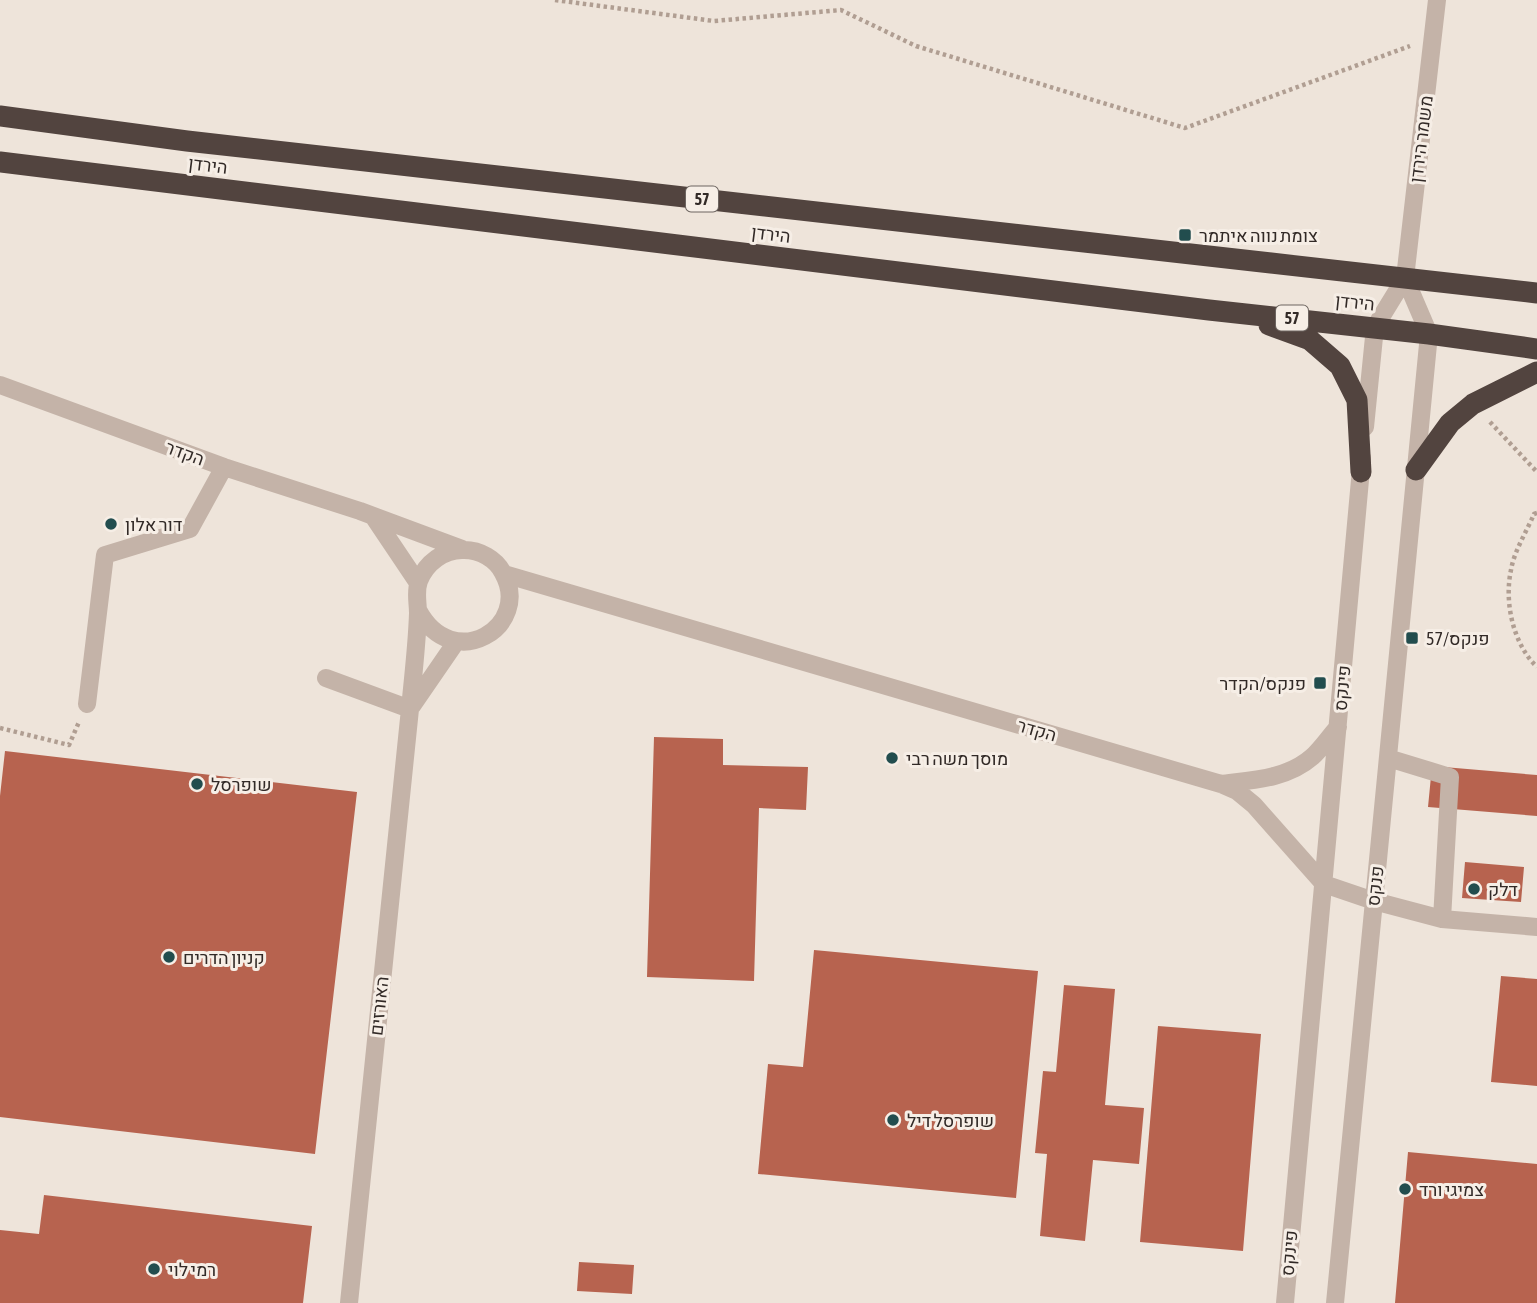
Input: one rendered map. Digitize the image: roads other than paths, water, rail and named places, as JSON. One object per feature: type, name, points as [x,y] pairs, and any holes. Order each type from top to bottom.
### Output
[{"type":"highway","name":"הירדן","points":[[0,116],[187,141],[1537,293]]},
{"type":"highway","name":"הירדן","points":[[0,162],[1209,310],[1375,327],[1537,349]]},
{"type":"highway","points":[[1209,310],[1284,329],[1310,340],[1340,366],[1357,400],[1361,472]]},
{"type":"highway","points":[[1416,470],[1450,424],[1473,404],[1537,372]]},
{"type":"street","name":"משמר הירדן","points":[[1405,278],[1437,0]]},
{"type":"street","name":"פינקס","points":[[1285,1303],[1375,327],[1405,278]]},
{"type":"street","points":[[1405,278],[1429,334],[1416,470]]},
{"type":"street","name":"הקדר","points":[[0,385],[224,467],[373,516],[462,549]]},
{"type":"street","points":[[87,704],[105,555],[190,529],[224,467]]},
{"type":"street","name":"פנקס","points":[[1335,1303],[1416,470]]},
{"type":"street","points":[[373,516],[418,583]]},
{"type":"street","points":[[462,549],[475,551],[487,556],[504,574],[509,589],[509,604],[504,618],[495,630],[482,638],[456,642],[434,632],[418,610],[418,583],[424,570],[434,559],[447,552],[462,549]]},
{"type":"street","name":"הקדר","points":[[504,574],[1221,784],[1237,791],[1254,805],[1324,884],[1442,919],[1537,927]]},
{"type":"street","name":"האורזים","points":[[349,1303],[418,610]]},
{"type":"street","name":"האורזים","points":[[410,709],[456,642]]},
{"type":"street","points":[[326,678],[410,709]]},
{"type":"street","points":[[1221,784],[1264,779],[1291,771],[1312,757],[1338,727]]},
{"type":"street","points":[[1388,758],[1450,777],[1442,919]]},
{"type":"place","name":"צומת נווה איתמר","points":[[1185,235]]},
{"type":"place","name":"דור אלון","points":[[111,524]]},
{"type":"place","name":"פנקס/57","points":[[1412,638]]},
{"type":"place","name":"פנקס/הקדר","points":[[1320,683]]},
{"type":"place","name":"מוסך משה רבי","points":[[892,758]]},
{"type":"place","name":"שופרסל","points":[[197,784]]},
{"type":"place","name":"דלק","points":[[1474,889]]},
{"type":"place","name":"קניון הדרים","points":[[169,957]]},
{"type":"place","name":"שופרסל דיל","points":[[893,1120]]},
{"type":"place","name":"צמיגי ורד","points":[[1405,1189]]},
{"type":"place","name":"רמי לוי","points":[[154,1269]]}]
